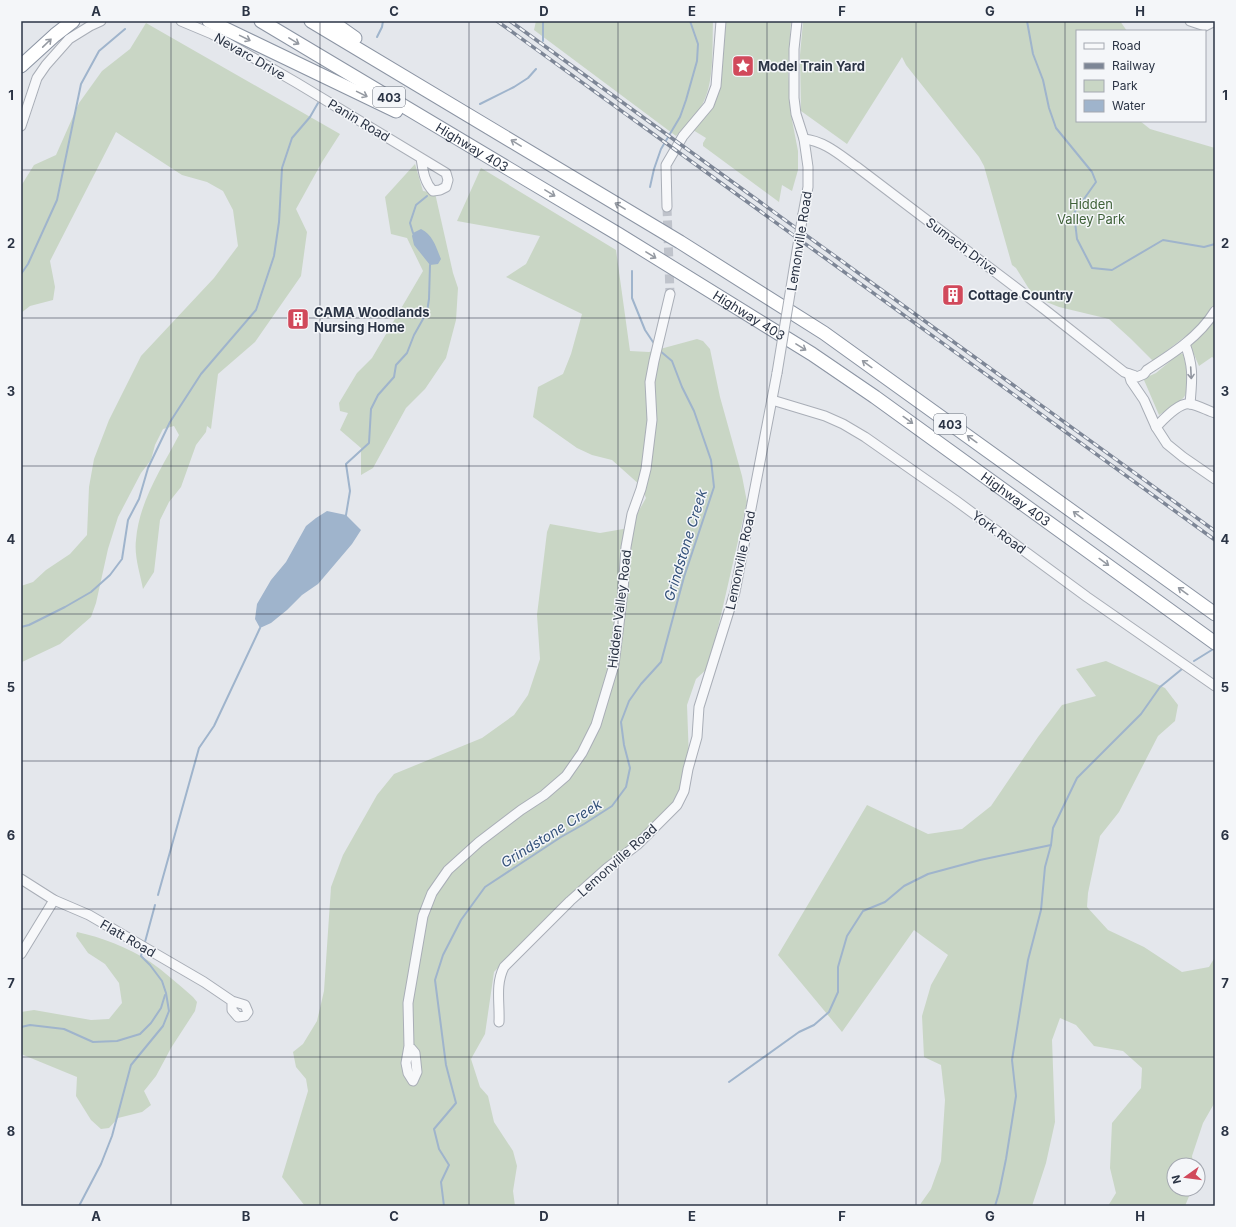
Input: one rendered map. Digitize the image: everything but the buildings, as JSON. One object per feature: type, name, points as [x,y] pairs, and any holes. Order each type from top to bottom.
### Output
[{"type":"highway","points":[[21,66],[73,21]]},
{"type":"highway","points":[[209,21],[384,105],[517,173]]},
{"type":"highway","name":"Highway 403","points":[[261,21],[517,173],[746,312],[837,371],[1215,643]]},
{"type":"highway","name":"Highway 403","points":[[311,21],[680,242],[824,333],[1215,614]]},
{"type":"highway","points":[[331,21],[446,101]]},
{"type":"street","points":[[21,126],[38,78],[46,65],[68,40],[101,21]]},
{"type":"street","name":"Nevarc Drive","points":[[181,21],[212,34],[297,82]]},
{"type":"street","points":[[667,206],[666,165],[683,136],[709,105],[716,86],[721,21]]},
{"type":"street","name":"Lemonville Road","points":[[500,1022],[498,992],[499,980],[504,967],[570,901],[607,868],[637,845],[677,805],[684,791],[688,769],[697,737],[699,707],[735,592],[777,373],[808,187],[808,167],[804,139],[796,114],[794,98],[794,49],[797,21]]},
{"type":"street","points":[[1190,21],[1205,26],[1215,21]]},
{"type":"street","name":"Panin Road","points":[[297,82],[421,158]]},
{"type":"street","name":"Sumach Drive","points":[[804,139],[829,147],[857,167],[1124,372],[1131,374]]},
{"type":"street","name":"Hidden Valley Road","points":[[409,1046],[408,1003],[423,916],[432,893],[448,870],[479,842],[521,810],[544,795],[566,776],[582,754],[596,725],[614,665],[623,591],[626,547],[632,514],[646,469],[652,420],[650,382],[670,294]]},
{"type":"street","points":[[1131,374],[1137,377],[1144,374],[1147,370],[1184,344],[1202,328],[1215,311]]},
{"type":"street","points":[[1184,344],[1191,367],[1192,378],[1190,404]]},
{"type":"street","points":[[1131,374],[1143,393],[1144,400],[1156,427],[1167,444],[1215,479]]},
{"type":"street","name":"York Road","points":[[772,400],[825,416],[843,424],[865,437],[955,500],[1087,597],[1215,686]]},
{"type":"street","points":[[1156,427],[1170,413],[1182,406],[1190,404],[1215,413]]},
{"type":"street","name":"Flatt Road","points":[[21,879],[54,900],[89,915],[204,982],[232,1001]]},
{"type":"street","points":[[21,954],[54,900]]},
{"type":"green space","points":[[536,21],[713,21],[711,77],[709,88],[701,107],[676,136],[534,30]]},
{"type":"green space","points":[[725,21],[791,21],[788,70],[792,120],[798,151],[798,170],[792,191],[782,185],[779,202],[703,146],[706,138],[693,130],[711,108]]},
{"type":"green space","name":"Hidden Valley Park","points":[[1120,21],[1126,30],[1076,30],[1076,122],[1141,122],[1150,129],[1215,148],[1215,359],[1212,357],[1199,366],[1186,336],[1153,361],[1109,319],[1059,307],[1034,297],[1016,268],[1012,265],[984,166],[979,157],[906,65],[902,57],[847,144],[801,111],[800,55],[803,22]]},
{"type":"green space","points":[[146,23],[340,134],[322,162],[296,209],[307,232],[301,276],[255,342],[218,374],[211,429],[207,426],[206,432],[196,445],[181,487],[169,502],[160,520],[154,572],[143,589],[137,558],[136,540],[138,526],[146,498],[179,435],[174,426],[163,429],[155,445],[151,460],[141,473],[118,517],[108,549],[96,603],[91,617],[60,644],[22,662],[21,586],[33,582],[46,570],[70,554],[87,535],[89,487],[94,459],[109,420],[141,356],[214,278],[238,246],[233,210],[223,191],[207,182],[182,175],[116,132],[50,261],[55,287],[53,300],[30,306],[21,313],[21,186],[34,165],[56,155],[79,103],[102,71],[130,49]]},
{"type":"green space","points":[[415,164],[423,191],[435,193],[453,273],[458,288],[456,320],[446,358],[425,389],[406,408],[373,468],[361,475],[361,448],[340,430],[348,413],[340,411],[339,403],[357,373],[372,358],[423,271],[407,238],[391,234],[385,197]]},
{"type":"green space","points":[[481,168],[616,250],[630,351],[649,352],[697,339],[703,341],[710,349],[720,397],[742,476],[747,502],[709,667],[696,679],[687,705],[689,759],[673,807],[530,934],[494,972],[485,1034],[471,1059],[480,1087],[488,1096],[494,1122],[513,1151],[517,1166],[513,1191],[515,1206],[305,1206],[282,1177],[308,1091],[306,1079],[296,1067],[293,1052],[303,1044],[317,1021],[324,991],[331,887],[343,855],[377,795],[394,774],[482,738],[514,715],[528,695],[540,659],[537,615],[547,532],[550,524],[600,533],[629,528],[646,498],[641,486],[612,460],[592,455],[577,448],[533,417],[538,387],[563,374],[571,354],[582,314],[506,277],[526,264],[540,236],[457,221]]},
{"type":"green space","points":[[1180,353],[1183,354],[1186,365],[1186,392],[1181,400],[1182,402],[1176,404],[1159,415],[1144,380],[1145,378],[1156,373]]},
{"type":"green space","points":[[1106,661],[1165,688],[1178,705],[1175,721],[1158,736],[1119,812],[1100,836],[1088,893],[1087,907],[1108,930],[1144,947],[1182,972],[1209,967],[1215,957],[1215,1102],[1203,1123],[1192,1157],[1166,1157],[1166,1197],[1189,1197],[1185,1206],[1108,1206],[1116,1193],[1110,1168],[1112,1123],[1141,1088],[1142,1068],[1123,1051],[1094,1046],[1076,1025],[1060,1018],[1052,1040],[1055,1122],[1046,1163],[1032,1206],[919,1206],[931,1189],[941,1161],[945,1100],[941,1065],[924,1057],[922,1016],[931,985],[948,955],[914,930],[842,1032],[778,955],[867,805],[928,834],[962,829],[991,806],[1038,737],[1062,705],[1096,696],[1076,669]]},
{"type":"green space","points":[[77,932],[96,937],[141,956],[166,974],[197,1002],[195,1011],[171,1048],[156,1076],[144,1091],[151,1105],[142,1112],[118,1118],[109,1128],[101,1129],[91,1120],[76,1096],[77,1077],[21,1054],[21,1012],[34,1010],[91,1020],[109,1019],[122,1003],[119,983],[105,964],[88,953],[76,936]]},
{"type":"water","points":[[421,229],[431,238],[436,246],[441,259],[438,264],[430,265],[414,245],[412,236],[413,233]]},
{"type":"water","points":[[327,511],[346,515],[361,530],[352,544],[318,584],[302,595],[271,623],[260,628],[255,619],[257,604],[271,580],[286,562],[306,526]]},
{"type":"waterway","points":[[377,37],[383,21]]},
{"type":"waterway","points":[[543,21],[543,41]]},
{"type":"waterway","name":"Grindstone Creek","points":[[650,187],[661,149],[680,117],[697,61],[698,44],[690,21]]},
{"type":"waterway","name":"Grindstone Creek","points":[[1027,21],[1033,54],[1043,80],[1049,108],[1056,128],[1092,172],[1096,182],[1074,213],[1077,239],[1092,268],[1112,270],[1163,240],[1204,247],[1215,244]]},
{"type":"waterway","points":[[21,274],[28,264],[57,200],[81,84],[99,51],[125,29]]},
{"type":"waterway","points":[[480,104],[514,87],[528,78],[536,69]]},
{"type":"waterway","points":[[21,627],[29,625],[91,592],[110,575],[122,559],[128,520],[139,499],[148,468],[170,422],[201,374],[256,310],[274,256],[279,222],[282,168],[292,138],[310,117],[318,103]]},
{"type":"waterway","points":[[413,233],[410,223],[416,205],[427,196]]},
{"type":"waterway","points":[[346,515],[350,491],[346,464],[369,443],[371,409],[378,395],[394,377],[396,365],[407,353],[414,335],[427,312],[430,265]]},
{"type":"waterway","name":"Grindstone Creek","points":[[632,271],[632,298],[645,330],[655,345]]},
{"type":"waterway","name":"Grindstone Creek","points":[[444,1206],[441,1182],[449,1165],[439,1149],[434,1129],[456,1103],[446,1065],[435,980],[443,955],[461,920],[485,887],[561,837],[612,806],[626,787],[630,768],[624,745],[621,722],[629,701],[641,684],[661,662],[684,577],[714,487],[711,460],[694,411],[682,387],[672,361],[659,350]]},
{"type":"waterway","points":[[158,895],[199,748],[214,726],[260,628]]},
{"type":"waterway","points":[[1194,661],[1215,648]]},
{"type":"waterway","points":[[995,1206],[1006,1159],[1016,1096],[1012,1060],[1028,960],[1041,910],[1045,867],[1051,845],[1053,828],[1077,778],[1141,714],[1160,687],[1182,669]]},
{"type":"waterway","points":[[729,1082],[799,1032],[814,1025],[829,1012],[838,992],[838,967],[847,936],[863,911],[885,902],[904,886],[928,874],[980,860],[1051,845]]},
{"type":"waterway","points":[[145,942],[155,905]]},
{"type":"waterway","points":[[79,1206],[101,1164],[112,1136],[131,1065],[163,1026],[169,1011],[162,981],[141,956],[142,952]]},
{"type":"waterway","points":[[21,1027],[30,1025],[64,1029],[93,1042],[117,1041],[140,1034],[151,1023],[161,1008],[165,995]]},
{"type":"tunnel","points":[[667,207],[670,294]]},
{"type":"railway","points":[[497,21],[1215,540]]},
{"type":"railway","points":[[510,21],[1215,531]]},
{"type":"place","name":"Model Train Yard","points":[[743,66]]},
{"type":"place","name":"Cottage Country","points":[[953,295]]},
{"type":"place","name":"CAMA Woodlands Nursing Home","points":[[298,319]]}]
